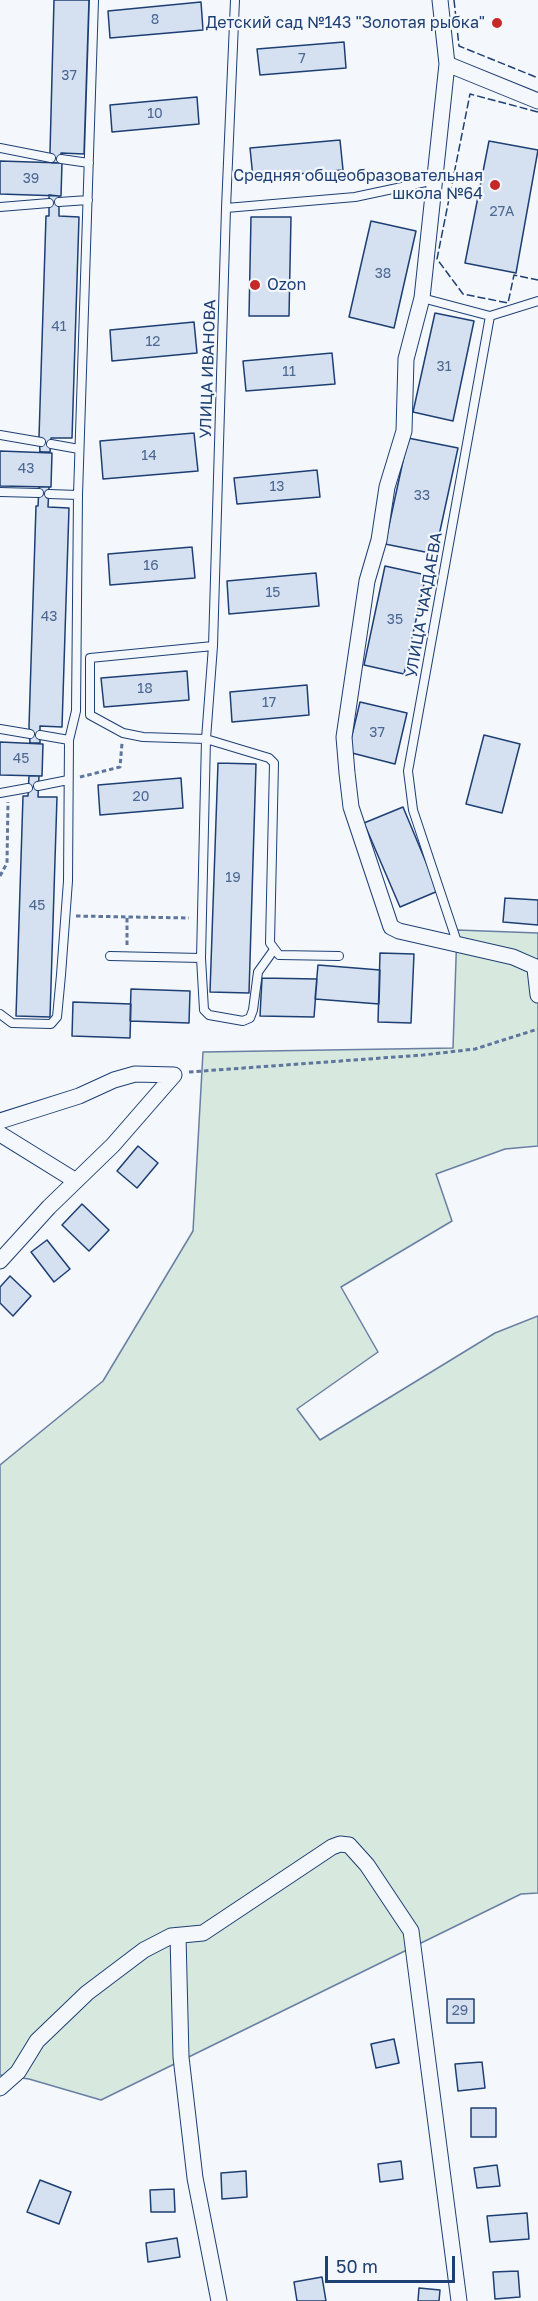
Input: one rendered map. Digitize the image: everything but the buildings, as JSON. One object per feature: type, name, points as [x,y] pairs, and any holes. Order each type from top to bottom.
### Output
[{"type":"street","points":[[440,0],[447,64],[437,180],[422,298],[406,359],[404,431],[387,487],[379,540],[368,581],[344,737],[351,807],[392,927],[399,931],[513,957],[536,969],[538,995]]},
{"type":"street","points":[[447,64],[538,101]]},
{"type":"street","points":[[0,1120],[79,1096],[114,1080],[135,1074],[174,1075],[113,1145],[0,1261]]},
{"type":"street","points":[[0,1134],[76,1181]]},
{"type":"street","points":[[0,2088],[18,2072],[38,2041],[87,1993],[144,1950],[165,1938],[203,1933],[340,1844],[349,1845],[367,1865],[411,1931],[459,2301]]},
{"type":"street","points":[[178,1936],[181,2057],[195,2178],[219,2301]]},
{"type":"lane","points":[[0,1014],[12,1023],[42,1025],[51,1024],[57,1017],[68,881],[69,740],[76,711],[79,449],[94,0]]},
{"type":"lane","name":"УЛИЦА ИВАНОВА","points":[[236,0],[226,208],[213,646],[206,739],[201,958],[204,1010],[209,1015],[243,1021],[250,1018],[258,972],[273,951]]},
{"type":"lane","points":[[0,148],[51,158]]},
{"type":"lane","points":[[61,159],[89,163]]},
{"type":"lane","points":[[226,208],[355,197],[437,180]]},
{"type":"lane","points":[[59,202],[88,200]]},
{"type":"lane","points":[[0,207],[49,203]]},
{"type":"lane","points":[[422,298],[490,316],[538,301]]},
{"type":"lane","name":"УЛИЦА ЧААДАЕВА","points":[[458,945],[413,810],[408,771],[490,316]]},
{"type":"lane","points":[[0,435],[41,442]]},
{"type":"lane","points":[[51,444],[79,449]]},
{"type":"lane","points":[[0,492],[39,493]]},
{"type":"lane","points":[[49,494],[78,495]]},
{"type":"lane","points":[[213,646],[90,658],[90,715],[123,733],[143,737],[206,739],[269,758],[274,763],[270,943],[273,951],[279,955],[339,956]]},
{"type":"lane","points":[[0,729],[30,734]]},
{"type":"lane","points":[[40,735],[69,740]]},
{"type":"lane","points":[[38,786],[68,780]]},
{"type":"lane","points":[[4,792],[28,788]]},
{"type":"lane","points":[[110,956],[201,958]]},
{"type":"path","points":[[68,780],[120,767],[123,733]]},
{"type":"path","points":[[0,876],[7,864],[4,792]]},
{"type":"path","points":[[75,916],[194,918]]},
{"type":"path","points":[[127,934],[128,917]]},
{"type":"path","points":[[187,1072],[423,1055],[475,1048],[538,1029]]},
{"type":"shaded area","points":[[457,930],[538,933],[538,1146],[505,1149],[436,1174],[452,1221],[341,1287],[378,1352],[297,1409],[320,1440],[495,1333],[538,1316],[538,1893],[521,1894],[101,2100],[29,2079],[0,2075],[0,1465],[103,1381],[193,1231],[203,1052],[453,1048]]},
{"type":"fence","points":[[454,0],[459,46],[538,78]]},
{"type":"fence","points":[[538,112],[470,94],[437,259],[463,294],[508,303],[514,275],[538,280]]},
{"type":"place","name":"Детский сад №143 \"Золотая рыбка\"","points":[[497,23]]},
{"type":"place","name":"Средняя общеобразовательная школа №64","points":[[495,185]]},
{"type":"place","name":"Ozon","points":[[255,285]]}]
